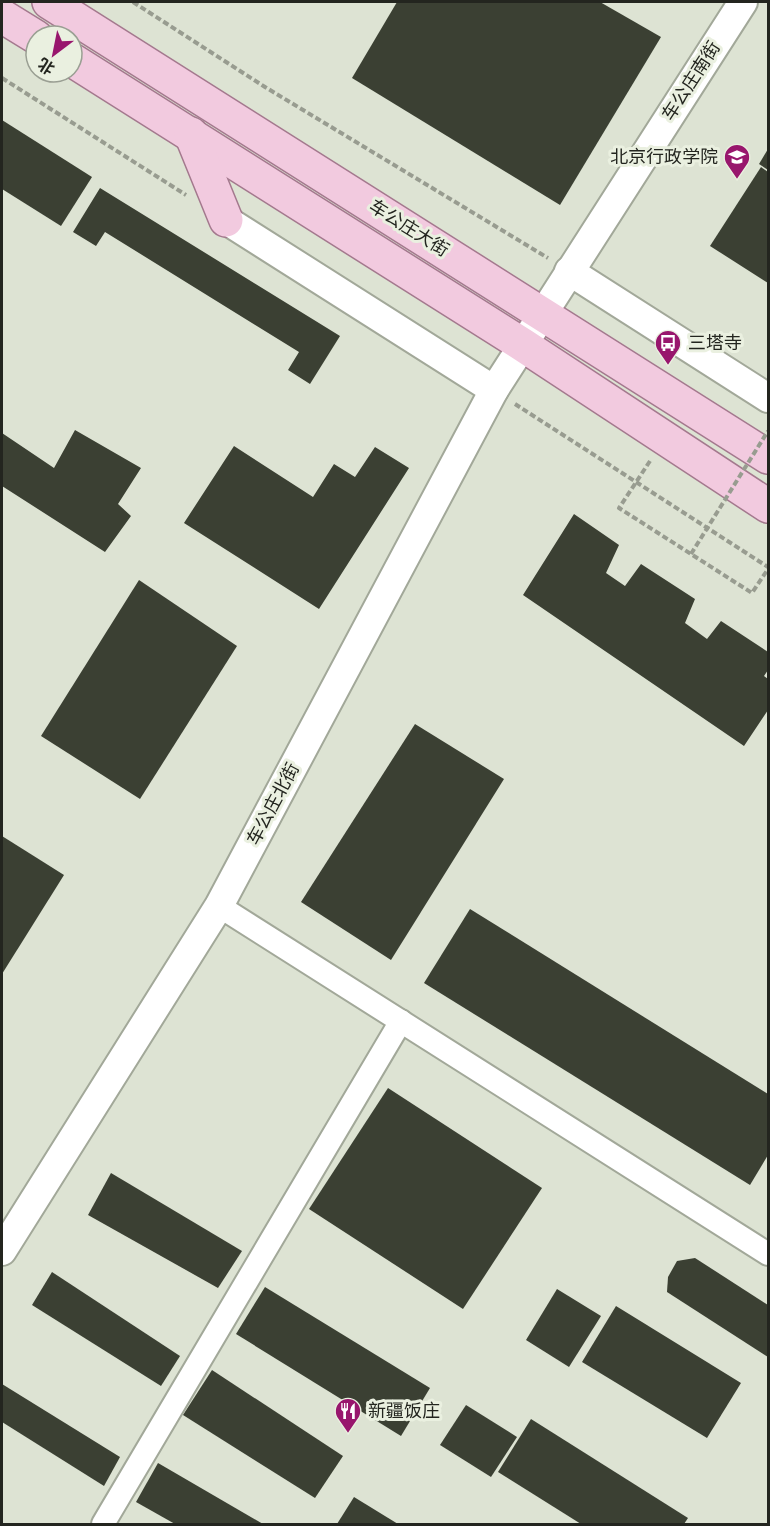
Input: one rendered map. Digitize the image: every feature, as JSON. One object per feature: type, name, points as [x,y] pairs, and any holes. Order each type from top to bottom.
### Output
[{"type":"main road","name":"车公庄大街","points":[[49,2],[768,457]]},
{"type":"main road","points":[[2,16],[24,30]]},
{"type":"main road","name":"车公庄大街","points":[[84,68],[523,345],[768,506]]},
{"type":"main road","points":[[190,134],[226,220]]},
{"type":"street","name":"车公庄南街","points":[[523,345],[743,2]]},
{"type":"street","points":[[226,220],[494,390]]},
{"type":"street","points":[[569,271],[768,398]]},
{"type":"street","name":"车公庄北街","points":[[2,1251],[219,906],[494,390],[523,345]]},
{"type":"street","points":[[219,906],[768,1254]]},
{"type":"street","points":[[104,1524],[401,1021]]},
{"type":"path","points":[[133,2],[272,91],[569,271]]},
{"type":"path","points":[[2,78],[187,195]]},
{"type":"path","points":[[494,390],[637,481],[768,568],[752,593],[619,508],[637,481],[666,438]]},
{"type":"path","points":[[691,554],[768,432]]},
{"type":"building","points":[[397,2],[600,2],[661,37],[560,205],[352,78]]},
{"type":"building","points":[[2,120],[92,177],[61,226],[2,189]]},
{"type":"building","points":[[768,149],[768,170],[759,164]]},
{"type":"building","points":[[761,167],[768,172],[768,283],[710,246]]},
{"type":"building","points":[[100,188],[340,336],[310,384],[288,370],[299,352],[105,232],[96,246],[73,232]]},
{"type":"building","points":[[75,430],[141,468],[118,504],[131,516],[105,552],[2,486],[2,433],[54,468]]},
{"type":"building","points":[[234,446],[313,497],[334,464],[355,477],[375,447],[409,468],[319,609],[184,523]]},
{"type":"building","points":[[574,514],[619,545],[606,573],[625,586],[641,564],[695,599],[685,623],[707,639],[721,621],[768,652],[768,670],[764,676],[768,679],[768,710],[744,746],[523,595]]},
{"type":"building","points":[[139,580],[237,646],[140,799],[41,736]]},
{"type":"building","points":[[415,724],[504,779],[391,960],[301,902]]},
{"type":"building","points":[[2,836],[64,875],[2,974]]},
{"type":"building","points":[[470,909],[768,1094],[768,1155],[750,1185],[424,983]]},
{"type":"building","points":[[388,1088],[542,1188],[463,1309],[309,1209]]},
{"type":"building","points":[[111,1173],[242,1251],[218,1288],[88,1215]]},
{"type":"building","points":[[695,1258],[768,1305],[768,1357],[667,1292],[668,1277],[677,1261]]},
{"type":"building","points":[[52,1272],[180,1356],[161,1386],[32,1305]]},
{"type":"building","points":[[265,1287],[430,1388],[401,1436],[236,1334]]},
{"type":"building","points":[[557,1289],[601,1316],[569,1367],[526,1340]]},
{"type":"building","points":[[616,1306],[741,1383],[707,1438],[582,1362]]},
{"type":"building","points":[[212,1370],[343,1456],[315,1498],[183,1415]]},
{"type":"building","points":[[2,1384],[120,1457],[104,1486],[2,1422]]},
{"type":"building","points":[[466,1405],[517,1437],[491,1477],[440,1445]]},
{"type":"building","points":[[531,1419],[688,1518],[684,1524],[581,1524],[498,1472]]},
{"type":"building","points":[[158,1463],[263,1524],[175,1524],[136,1502]]},
{"type":"building","points":[[354,1497],[398,1524],[337,1524]]},
{"type":"place","name":"北京行政学院","points":[[737,180]]},
{"type":"place","name":"三塔寺","points":[[668,366]]},
{"type":"place","name":"新疆饭庄","points":[[348,1434]]}]
